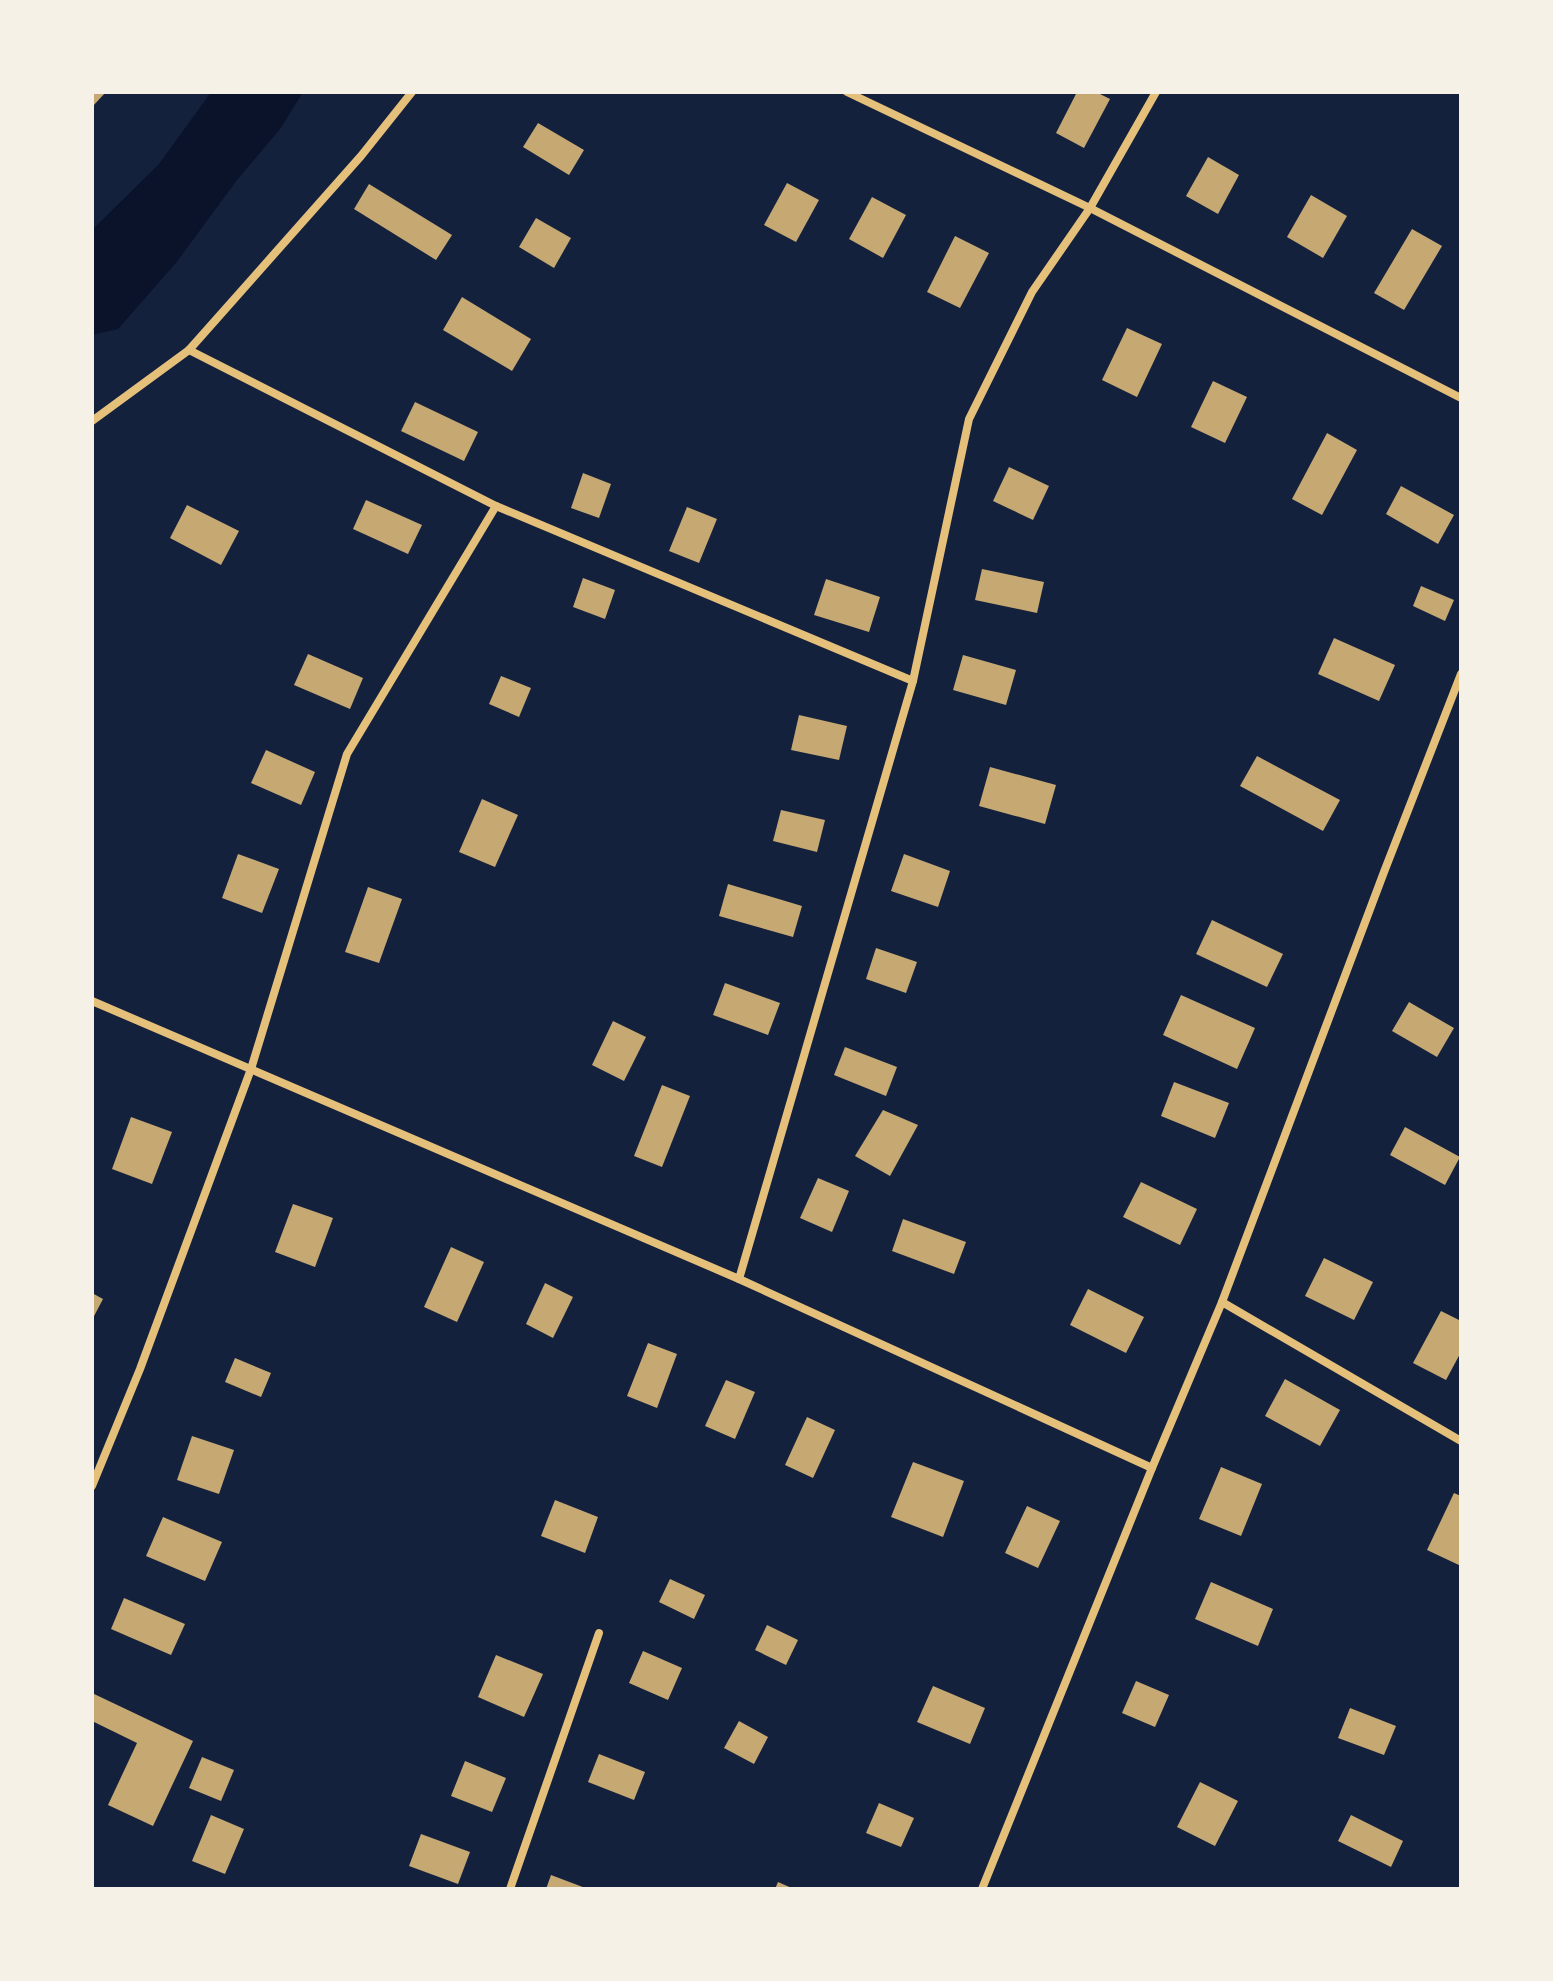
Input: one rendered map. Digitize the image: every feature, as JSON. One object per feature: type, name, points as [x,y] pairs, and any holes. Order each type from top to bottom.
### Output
[{"type":"street","points":[[92,421],[189,350],[361,156],[412,92]]},
{"type":"street","points":[[847,92],[1090,208],[1461,398]]},
{"type":"street","points":[[739,1279],[913,681],[969,419],[1032,292],[1090,208],[1156,92]]},
{"type":"street","points":[[189,350],[496,506],[913,681]]},
{"type":"street","points":[[92,1486],[140,1369],[251,1069],[347,754],[496,506]]},
{"type":"street","points":[[982,1889],[1222,1302],[1461,674]]},
{"type":"street","points":[[92,1001],[739,1279],[1152,1468]]},
{"type":"street","points":[[1222,1302],[1461,1441]]},
{"type":"street","points":[[510,1889],[599,1633]]},
{"type":"water","points":[[211,92],[303,92],[281,128],[237,180],[176,263],[118,329],[92,335],[92,230],[159,164]]},
{"type":"building","points":[[92,92],[106,92],[92,107]]},
{"type":"building","points":[[1077,92],[1096,92],[1110,99],[1084,148],[1056,133]]},
{"type":"building","points":[[538,123],[584,150],[569,175],[523,147]]},
{"type":"building","points":[[1208,157],[1239,175],[1218,214],[1186,196]]},
{"type":"building","points":[[787,183],[819,200],[796,242],[764,225]]},
{"type":"building","points":[[369,184],[452,235],[436,260],[354,209]]},
{"type":"building","points":[[1311,195],[1347,216],[1323,258],[1287,237]]},
{"type":"building","points":[[872,197],[906,215],[883,258],[849,239]]},
{"type":"building","points":[[536,218],[571,238],[554,268],[519,247]]},
{"type":"building","points":[[1412,229],[1442,246],[1404,310],[1374,293]]},
{"type":"building","points":[[955,236],[989,253],[960,308],[927,292]]},
{"type":"building","points":[[462,297],[531,339],[512,371],[443,330]]},
{"type":"building","points":[[1127,328],[1162,344],[1137,397],[1102,380]]},
{"type":"building","points":[[1213,381],[1247,397],[1225,443],[1191,427]]},
{"type":"building","points":[[415,402],[478,432],[464,461],[401,431]]},
{"type":"building","points":[[1327,433],[1357,450],[1322,515],[1292,499]]},
{"type":"building","points":[[1009,467],[1049,486],[1033,520],[993,501]]},
{"type":"building","points":[[583,473],[611,484],[599,518],[571,508]]},
{"type":"building","points":[[1401,486],[1454,515],[1438,544],[1386,514]]},
{"type":"building","points":[[366,500],[422,525],[408,554],[353,529]]},
{"type":"building","points":[[187,505],[239,531],[221,565],[170,538]]},
{"type":"building","points":[[687,507],[717,519],[699,563],[669,551]]},
{"type":"building","points":[[982,569],[1044,582],[1037,613],[975,600]]},
{"type":"building","points":[[583,578],[615,590],[605,619],[573,607]]},
{"type":"building","points":[[826,579],[880,597],[869,632],[814,615]]},
{"type":"building","points":[[1421,586],[1454,600],[1445,621],[1413,606]]},
{"type":"building","points":[[1334,638],[1395,665],[1379,701],[1318,674]]},
{"type":"building","points":[[308,654],[363,678],[350,709],[294,685]]},
{"type":"building","points":[[963,655],[1016,670],[1006,705],[953,690]]},
{"type":"building","points":[[501,676],[531,688],[519,717],[489,704]]},
{"type":"building","points":[[799,715],[847,726],[839,760],[791,750]]},
{"type":"building","points":[[266,750],[315,772],[301,805],[251,783]]},
{"type":"building","points":[[1257,756],[1340,800],[1323,831],[1240,786]]},
{"type":"building","points":[[990,767],[1056,785],[1045,824],[979,806]]},
{"type":"building","points":[[482,799],[518,815],[495,867],[459,852]]},
{"type":"building","points":[[781,810],[825,820],[817,852],[773,841]]},
{"type":"building","points":[[238,854],[279,869],[262,913],[222,898]]},
{"type":"building","points":[[904,854],[950,871],[938,907],[891,891]]},
{"type":"building","points":[[728,884],[802,906],[793,937],[719,916]]},
{"type":"building","points":[[368,887],[402,899],[379,963],[345,952]]},
{"type":"building","points":[[1212,920],[1283,954],[1267,987],[1196,954]]},
{"type":"building","points":[[876,948],[917,962],[906,993],[866,979]]},
{"type":"building","points":[[725,983],[780,1003],[768,1035],[713,1015]]},
{"type":"building","points":[[1181,995],[1255,1028],[1237,1069],[1163,1035]]},
{"type":"building","points":[[1409,1002],[1454,1028],[1437,1057],[1392,1031]]},
{"type":"building","points":[[613,1021],[646,1037],[624,1081],[592,1065]]},
{"type":"building","points":[[845,1047],[897,1067],[886,1096],[834,1075]]},
{"type":"building","points":[[1174,1082],[1229,1103],[1215,1138],[1161,1116]]},
{"type":"building","points":[[662,1085],[690,1096],[662,1167],[634,1156]]},
{"type":"building","points":[[883,1110],[918,1125],[890,1176],[855,1156]]},
{"type":"building","points":[[131,1117],[172,1132],[152,1184],[112,1169]]},
{"type":"building","points":[[1405,1127],[1460,1157],[1445,1185],[1390,1155]]},
{"type":"building","points":[[818,1178],[849,1191],[832,1232],[800,1218]]},
{"type":"building","points":[[1141,1182],[1197,1209],[1180,1245],[1123,1217]]},
{"type":"building","points":[[293,1204],[333,1218],[315,1267],[275,1252]]},
{"type":"building","points":[[903,1219],[966,1242],[954,1274],[892,1251]]},
{"type":"building","points":[[451,1247],[484,1262],[457,1322],[424,1307]]},
{"type":"building","points":[[1324,1258],[1373,1282],[1354,1320],[1305,1296]]},
{"type":"building","points":[[545,1283],[573,1297],[553,1338],[526,1324]]},
{"type":"building","points":[[1088,1289],[1144,1317],[1126,1353],[1070,1325]]},
{"type":"building","points":[[92,1293],[103,1299],[92,1320]]},
{"type":"building","points":[[1441,1311],[1461,1321],[1461,1352],[1446,1380],[1413,1363]]},
{"type":"building","points":[[648,1343],[677,1354],[657,1408],[627,1396]]},
{"type":"building","points":[[235,1358],[271,1373],[261,1397],[225,1382]]},
{"type":"building","points":[[1285,1379],[1340,1410],[1320,1446],[1265,1416]]},
{"type":"building","points":[[726,1380],[755,1392],[735,1439],[705,1426]]},
{"type":"building","points":[[807,1417],[835,1430],[813,1478],[785,1465]]},
{"type":"building","points":[[192,1436],[234,1450],[219,1494],[177,1480]]},
{"type":"building","points":[[913,1462],[964,1481],[943,1537],[891,1517]]},
{"type":"building","points":[[1221,1467],[1262,1484],[1241,1536],[1199,1519]]},
{"type":"building","points":[[1454,1493],[1461,1496],[1461,1566],[1427,1550]]},
{"type":"building","points":[[555,1500],[598,1517],[585,1553],[541,1536]]},
{"type":"building","points":[[1027,1506],[1060,1521],[1038,1568],[1005,1553]]},
{"type":"building","points":[[163,1517],[222,1542],[205,1581],[146,1556]]},
{"type":"building","points":[[670,1579],[705,1595],[694,1619],[659,1602]]},
{"type":"building","points":[[1211,1582],[1273,1609],[1258,1646],[1195,1619]]},
{"type":"building","points":[[124,1598],[185,1624],[171,1655],[111,1629]]},
{"type":"building","points":[[767,1625],[798,1640],[786,1665],[755,1650]]},
{"type":"building","points":[[643,1651],[682,1668],[668,1700],[629,1683]]},
{"type":"building","points":[[496,1655],[543,1674],[524,1717],[478,1697]]},
{"type":"building","points":[[1136,1681],[1169,1695],[1155,1727],[1122,1713]]},
{"type":"building","points":[[933,1686],[985,1708],[970,1744],[917,1722]]},
{"type":"building","points":[[92,1693],[193,1741],[153,1826],[108,1805],[137,1743],[92,1721]]},
{"type":"building","points":[[1350,1708],[1396,1726],[1384,1755],[1338,1738]]},
{"type":"building","points":[[739,1721],[768,1737],[754,1764],[724,1748]]},
{"type":"building","points":[[599,1754],[645,1772],[634,1800],[588,1782]]},
{"type":"building","points":[[202,1757],[234,1770],[221,1801],[189,1788]]},
{"type":"building","points":[[465,1761],[506,1778],[492,1812],[451,1796]]},
{"type":"building","points":[[1200,1782],[1238,1801],[1215,1846],[1177,1827]]},
{"type":"building","points":[[879,1803],[914,1818],[901,1847],[866,1833]]},
{"type":"building","points":[[211,1815],[244,1829],[225,1874],[192,1861]]},
{"type":"building","points":[[1351,1815],[1403,1841],[1391,1867],[1338,1841]]},
{"type":"building","points":[[421,1834],[470,1852],[458,1884],[409,1866]]},
{"type":"building","points":[[551,1875],[588,1889],[546,1889]]},
{"type":"building","points":[[778,1882],[794,1889],[775,1889]]}]
